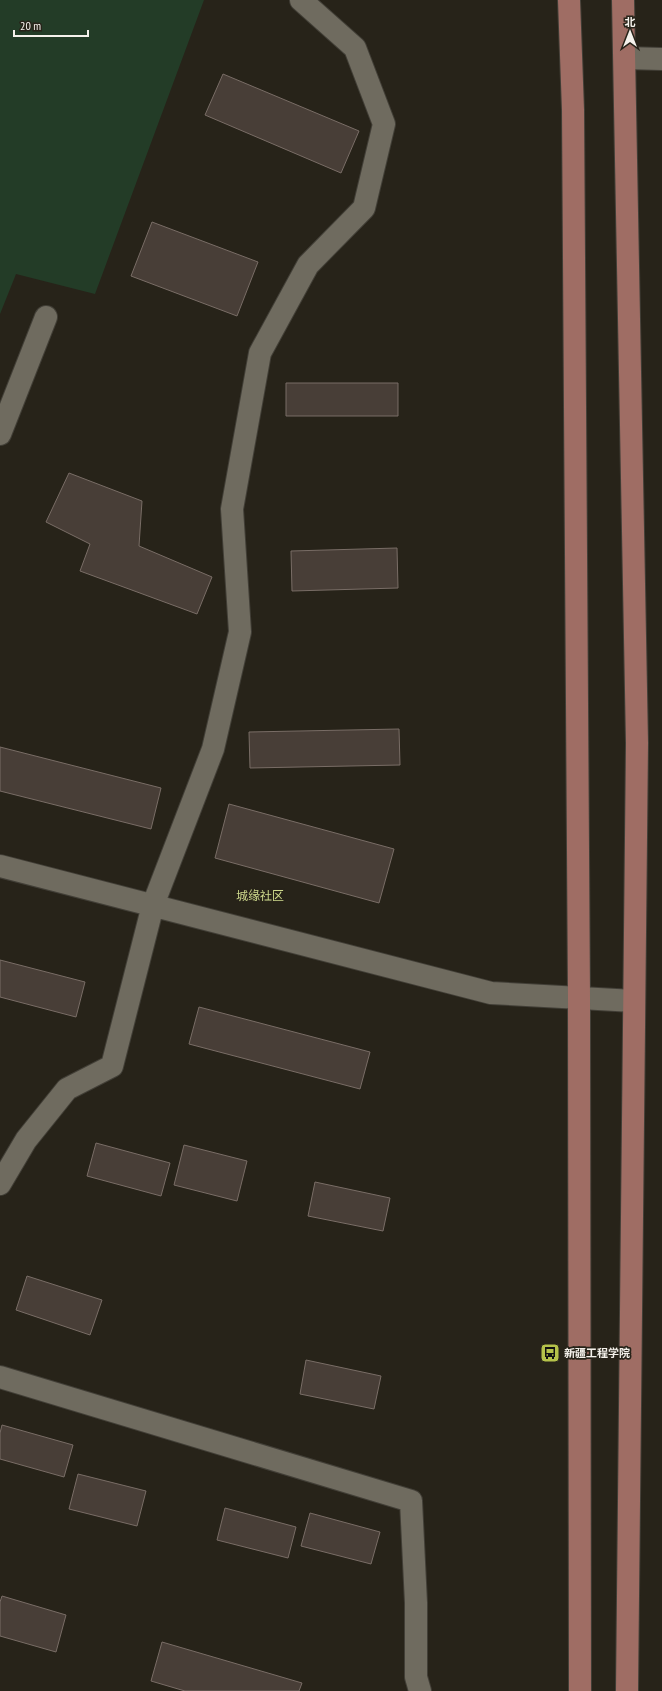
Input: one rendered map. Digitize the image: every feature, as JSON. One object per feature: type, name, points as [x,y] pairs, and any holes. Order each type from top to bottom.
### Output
[{"type":"main road","points":[[569,0],[573,118],[579,998],[580,1691]]},
{"type":"main road","points":[[623,0],[637,743],[627,1691]]},
{"type":"street","points":[[0,1184],[26,1140],[67,1089],[112,1066],[153,906],[213,749],[240,632],[232,509],[260,353],[308,265],[364,208],[384,124],[355,48],[301,0]]},
{"type":"street","points":[[625,58],[662,59]]},
{"type":"street","points":[[0,434],[46,317]]},
{"type":"street","points":[[0,866],[491,993],[634,1001]]},
{"type":"street","points":[[0,1378],[411,1500],[416,1603],[416,1677],[420,1691]]},
{"type":"green space","points":[[0,0],[204,0],[95,294],[16,274],[0,314]]},
{"type":"building","points":[[223,74],[359,131],[341,173],[205,115]]},
{"type":"building","points":[[152,222],[258,262],[237,316],[131,276]]},
{"type":"building","points":[[286,383],[398,383],[398,416],[286,416]]},
{"type":"building","points":[[69,473],[142,501],[139,546],[212,577],[197,614],[80,571],[90,544],[46,522]]},
{"type":"building","points":[[397,548],[398,588],[292,591],[291,551]]},
{"type":"building","points":[[399,729],[400,765],[250,768],[249,732]]},
{"type":"building","points":[[0,747],[161,788],[151,829],[0,791]]},
{"type":"building","points":[[229,804],[394,849],[379,903],[215,858]]},
{"type":"building","points":[[0,960],[85,982],[76,1017],[0,997]]},
{"type":"building","points":[[199,1007],[370,1052],[360,1089],[189,1044]]},
{"type":"building","points":[[96,1143],[170,1163],[161,1196],[87,1176]]},
{"type":"building","points":[[184,1145],[247,1161],[237,1201],[174,1185]]},
{"type":"building","points":[[315,1182],[390,1198],[383,1231],[308,1216]]},
{"type":"building","points":[[27,1276],[102,1300],[90,1335],[16,1310]]},
{"type":"building","points":[[306,1360],[381,1376],[374,1409],[300,1394]]},
{"type":"building","points":[[2,1425],[73,1445],[64,1477],[0,1459],[0,1433]]},
{"type":"building","points":[[78,1474],[146,1491],[137,1526],[69,1509]]},
{"type":"building","points":[[225,1508],[296,1527],[288,1558],[217,1540]]},
{"type":"building","points":[[310,1513],[380,1532],[371,1564],[301,1546]]},
{"type":"building","points":[[2,1596],[66,1615],[56,1652],[0,1636],[0,1602]]},
{"type":"building","points":[[162,1642],[302,1683],[299,1691],[185,1691],[151,1681]]},
{"type":"place","name":"新疆工程学院","points":[[550,1353]]},
{"type":"district","name":"城缘社区","points":[[260,896]]}]
